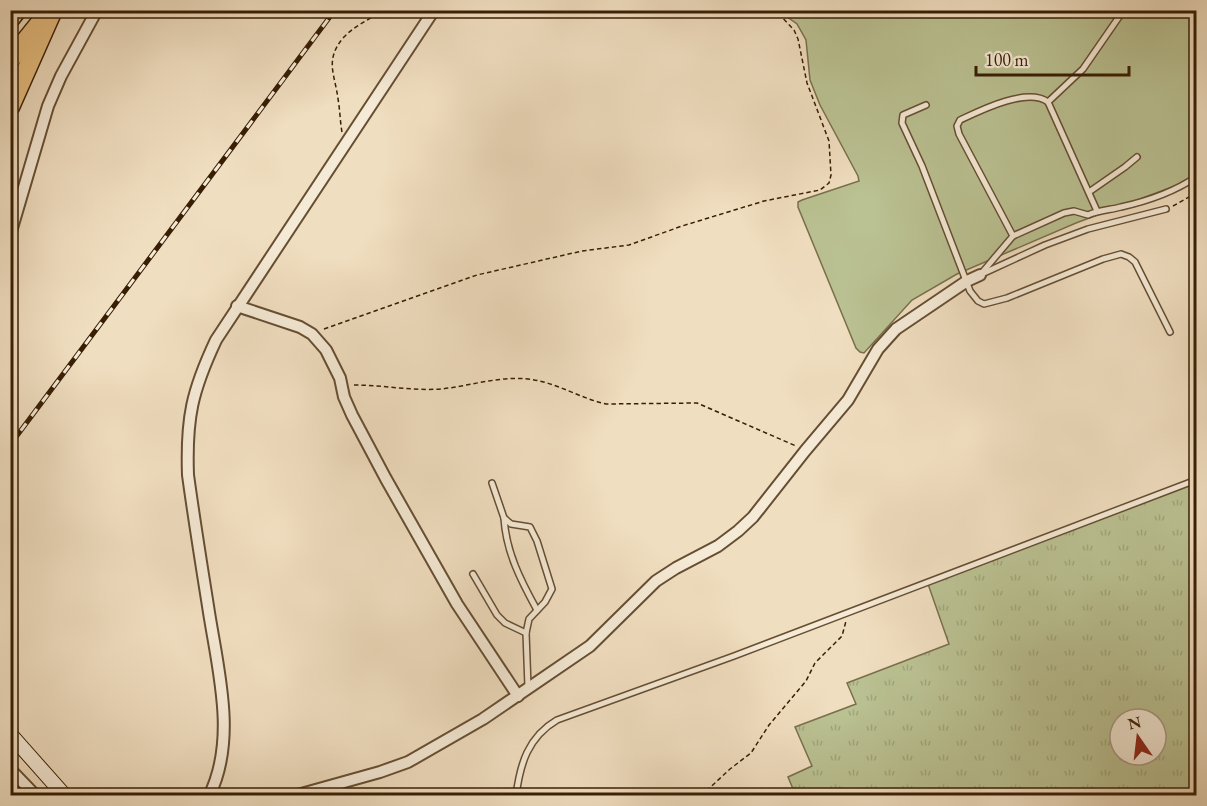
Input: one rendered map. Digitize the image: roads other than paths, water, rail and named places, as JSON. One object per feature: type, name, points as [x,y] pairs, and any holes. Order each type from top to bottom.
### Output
[{"type":"highway","points":[[10,19],[17,10]]},
{"type":"highway","points":[[10,60],[52,10]]},
{"type":"highway","points":[[10,107],[52,10]]},
{"type":"main road","points":[[10,734],[65,795]]},
{"type":"street","points":[[11,230],[48,105],[97,10]]},
{"type":"street","points":[[208,795],[223,748],[222,707],[188,475],[187,442],[191,406],[201,372],[216,340],[434,10]]},
{"type":"street","points":[[294,795],[402,764],[483,719],[590,646],[667,573],[718,546],[753,517],[848,400],[878,349],[896,329],[967,281],[980,275]]},
{"type":"street","points":[[237,306],[287,322],[312,334],[326,350],[335,366],[344,398],[367,444],[457,604],[518,696]]},
{"type":"street","points":[[10,769],[36,795]]},
{"type":"lane","points":[[1048,102],[1083,69],[1121,14]]},
{"type":"lane","points":[[1013,236],[959,134],[957,126],[960,120],[1006,101],[1031,97],[1042,98],[1048,102],[1096,211]]},
{"type":"lane","points":[[926,105],[903,115],[902,123],[922,166],[973,297],[984,304],[1007,298],[1121,254],[1136,262],[1170,332]]},
{"type":"lane","points":[[1089,192],[1125,168],[1137,157]]},
{"type":"lane","points":[[980,275],[1013,236],[1064,213],[1074,211],[1089,215],[1096,211],[1157,197],[1197,177]]},
{"type":"lane","points":[[980,275],[1045,245],[1088,229],[1166,209]]},
{"type":"lane","points":[[516,795],[531,743],[545,726],[556,720],[1197,480]]},
{"type":"lane","points":[[492,483],[504,518],[505,538],[524,586],[537,610]]},
{"type":"lane","points":[[504,518],[511,524],[530,527],[537,541],[552,589],[529,619],[526,633],[528,689]]},
{"type":"lane","points":[[473,574],[496,615],[505,623],[526,633]]},
{"type":"railway","points":[[10,445],[335,10]]}]
